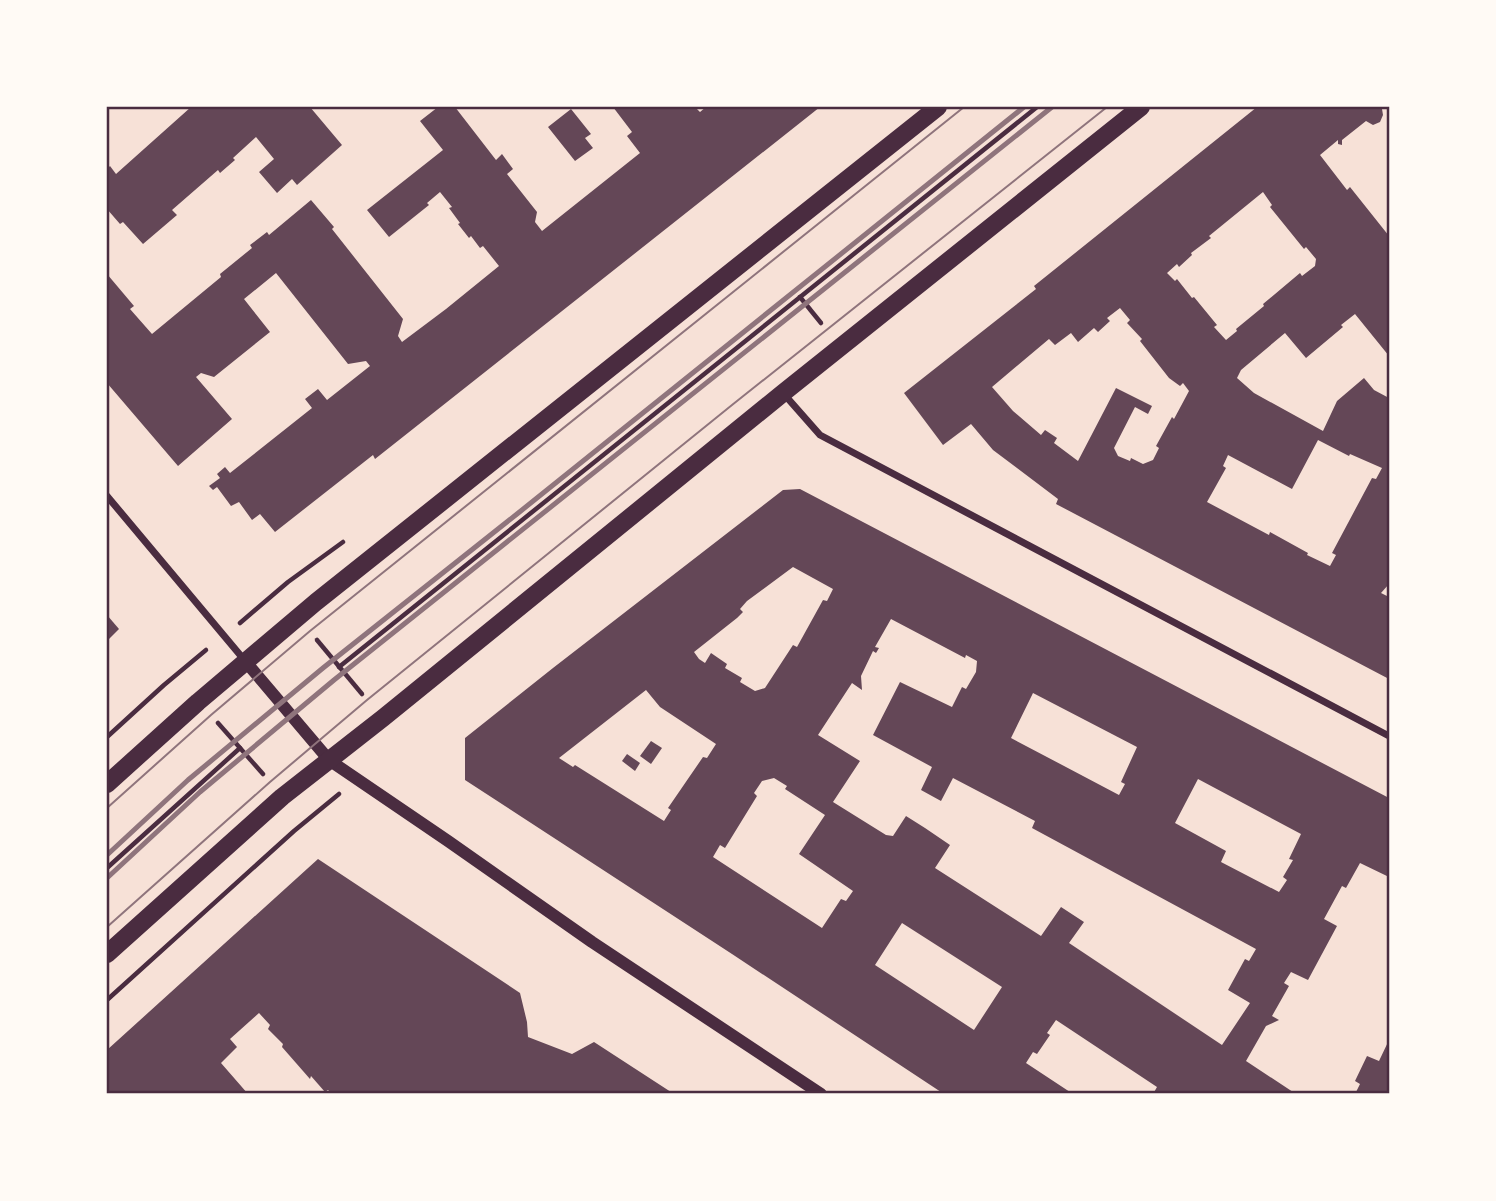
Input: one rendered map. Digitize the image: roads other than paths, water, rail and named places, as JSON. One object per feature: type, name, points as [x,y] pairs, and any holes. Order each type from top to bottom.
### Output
[{"type":"main road","points":[[107,784],[316,602],[938,107]]},
{"type":"main road","points":[[107,954],[262,814],[1140,107]]},
{"type":"street","points":[[783,393],[820,435],[1389,736]]},
{"type":"street","points":[[107,496],[329,760],[581,934],[821,1094]]},
{"type":"tram line","points":[[107,808],[310,631],[964,107]]},
{"type":"tram line","points":[[107,927],[367,700],[1107,107]]},
{"type":"railway","points":[[107,855],[188,780],[323,668],[1024,107]]},
{"type":"railway","points":[[107,878],[200,792],[334,680],[1052,107]]}]
